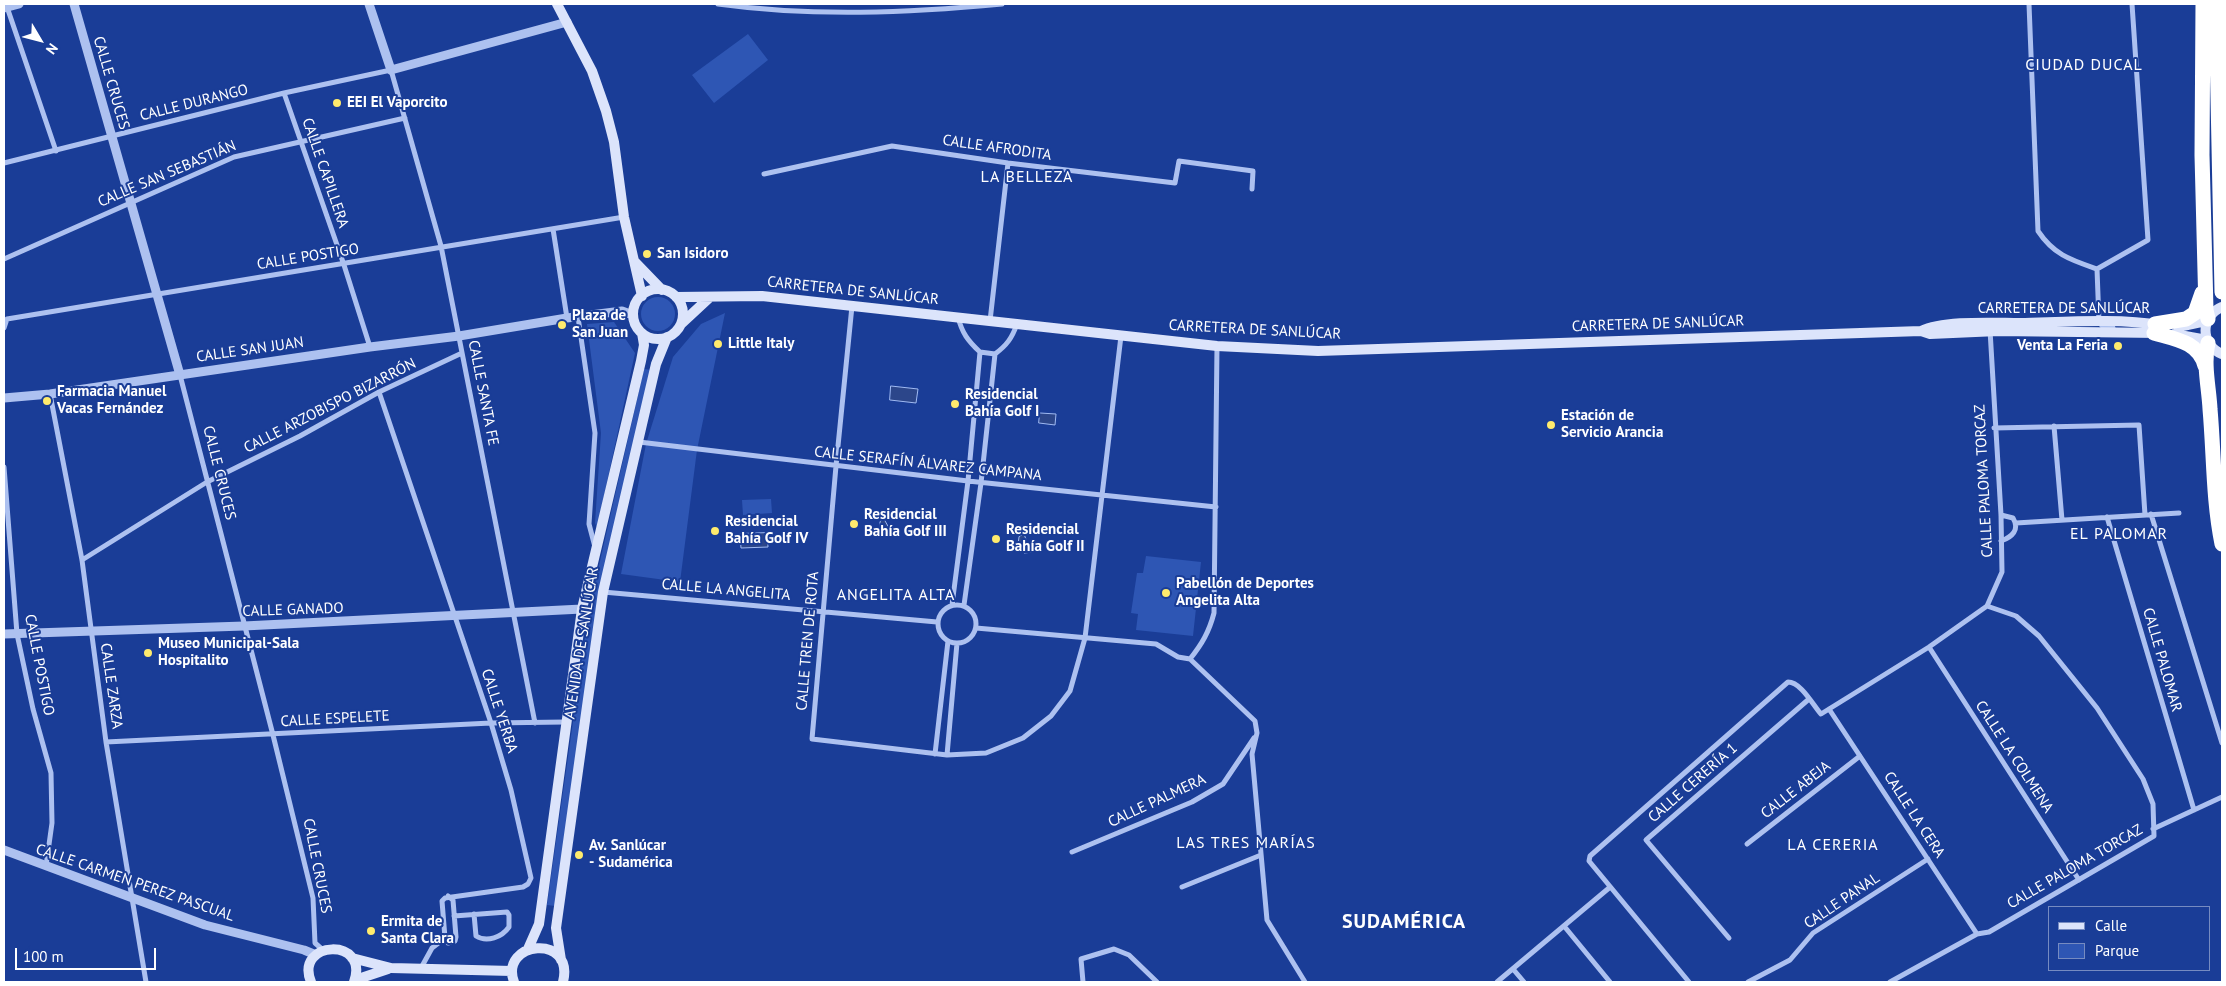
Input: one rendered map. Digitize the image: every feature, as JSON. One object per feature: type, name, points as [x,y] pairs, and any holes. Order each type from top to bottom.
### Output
[{"type":"highway","points":[[2203,4],[2202,137],[2207,320]]},
{"type":"highway","points":[[2214,4],[2217,49],[2222,292]]},
{"type":"highway","points":[[2155,328],[2186,319],[2195,313],[2205,285]]},
{"type":"highway","points":[[2155,328],[2196,349],[2202,357],[2207,377]]},
{"type":"highway","points":[[2208,342],[2206,351],[2207,377],[2214,472],[2222,544]]},
{"type":"main road","points":[[557,4],[592,71],[606,111],[616,158],[624,217],[642,296]]},
{"type":"main road","points":[[634,261],[662,290],[676,297],[682,310],[681,324]]},
{"type":"main road","points":[[662,290],[650,291],[642,296],[636,304],[633,315],[637,327],[642,333],[656,339],[667,337],[674,333],[709,298]]},
{"type":"main road","name":"CARRETERA DE SANLÚCAR","points":[[676,297],[762,296],[1217,346],[1318,351],[1921,331],[1930,334],[1988,331],[2125,332],[2184,327],[2207,320]]},
{"type":"main road","points":[[2222,307],[2213,312],[2207,320],[2205,334],[2213,349],[2222,354]]},
{"type":"main road","name":"CARRETERA DE SANLÚCAR","points":[[1921,331],[1933,326],[2099,322],[2155,328],[2208,342]]},
{"type":"main road","name":"AVENIDA DE SANLÚCAR","points":[[513,979],[518,957],[528,950],[539,924],[565,722],[582,609],[642,356],[642,333]]},
{"type":"main road","name":"AVENIDA DE SANLÚCAR","points":[[563,982],[564,971],[556,928],[603,592],[656,364],[667,337]]},
{"type":"main road","points":[[528,950],[546,948],[555,953],[561,960]]},
{"type":"main road","points":[[311,982],[309,969],[320,953],[339,949],[352,958],[391,968],[421,968],[513,979]]},
{"type":"main road","points":[[352,958],[357,973],[355,981]]},
{"type":"main road","points":[[355,981],[391,968]]},
{"type":"street","points":[[18,4],[5,7],[56,150]]},
{"type":"street","name":"CALLE CRUCES","points":[[74,4],[180,375],[273,735],[312,898],[316,943],[320,953]]},
{"type":"street","points":[[369,4],[391,70],[567,22]]},
{"type":"street","points":[[718,4],[755,9],[856,12],[1002,4]]},
{"type":"street","points":[[2029,4],[2038,231],[2048,246],[2061,255],[2097,269]]},
{"type":"street","points":[[2097,269],[2148,240],[2132,4]]},
{"type":"street","name":"CALLE DURANGO","points":[[4,162],[284,93],[391,70]]},
{"type":"street","name":"CALLE SANTA FE","points":[[391,70],[441,246],[457,337],[515,612],[535,723]]},
{"type":"street","name":"CALLE CAPILLERA","points":[[284,93],[344,264],[370,347]]},
{"type":"street","name":"CALLE SAN SEBASTIÁN","points":[[4,259],[234,157],[405,118]]},
{"type":"street","name":"CALLE AFRODITA","points":[[764,174],[892,146],[1008,163],[1175,183],[1179,161],[1253,172],[1252,190]]},
{"type":"street","points":[[990,321],[1008,163]]},
{"type":"street","name":"CALLE POSTIGO","points":[[4,328],[7,319],[624,217]]},
{"type":"street","points":[[553,229],[567,318]]},
{"type":"street","points":[[2097,269],[2099,322],[2103,326],[2120,328],[2125,332]]},
{"type":"street","name":"CALLE TREN DE ROTA","points":[[852,306],[812,739],[935,754]]},
{"type":"street","name":"CALLE SAN JUAN","points":[[4,398],[50,394],[370,347],[457,337],[578,316],[622,311],[633,315]]},
{"type":"street","points":[[578,316],[595,433],[589,524],[596,551]]},
{"type":"street","points":[[958,317],[962,332],[968,341],[980,352],[995,354],[1006,346],[1017,324]]},
{"type":"street","points":[[1988,331],[1998,327],[2036,327],[2054,322]]},
{"type":"street","name":"CALLE PALOMA TORCAZ","points":[[1890,982],[1978,934],[1989,932],[2154,836],[2153,804],[2143,779],[2097,708],[2039,636],[2016,616],[1987,606],[2002,572],[2001,515],[1988,331]]},
{"type":"street","points":[[948,641],[935,754],[986,753],[1023,738],[1051,716],[1070,691],[1085,638],[1122,335]]},
{"type":"street","points":[[1190,659],[1203,643],[1210,629],[1214,613],[1217,346]]},
{"type":"street","points":[[952,604],[968,481],[980,352]]},
{"type":"street","name":"CALLE ARZOBISPO BIZARRÓN","points":[[82,560],[207,482],[300,436],[379,392],[462,354]]},
{"type":"street","points":[[964,605],[981,483],[995,354]]},
{"type":"street","name":"CALLE YERBA","points":[[379,392],[491,722],[511,790],[531,878],[528,884],[523,887],[448,896]]},
{"type":"street","name":"CALLE ZARZA","points":[[50,394],[82,560],[106,742],[146,982]]},
{"type":"street","points":[[1994,428],[2139,425],[2148,514],[2222,743]]},
{"type":"street","points":[[2054,426],[2062,520]]},
{"type":"street","name":"CALLE SERAFÍN ÁLVAREZ CAMPANA","points":[[639,442],[981,483],[1216,507]]},
{"type":"street","name":"CALLE POSTIGO","points":[[4,467],[17,634],[33,709],[51,773],[52,823],[46,866]]},
{"type":"street","points":[[2016,523],[2179,513]]},
{"type":"street","points":[[2001,515],[2012,518],[2016,523],[2016,532],[2001,541]]},
{"type":"street","name":"CALLE PALOMAR","points":[[2107,517],[2194,810]]},
{"type":"street","name":"CALLE LA ANGELITA","points":[[603,592],[937,622]]},
{"type":"street","points":[[952,604],[964,605],[971,610],[976,619],[976,628],[968,640],[957,644],[941,636],[937,622],[944,609],[952,604]]},
{"type":"street","points":[[1689,982],[1609,888],[1589,861],[1590,856],[1788,682],[1799,686],[1820,714],[1929,647],[1987,606]]},
{"type":"street","name":"CALLE GANADO","points":[[4,634],[91,633],[582,609]]},
{"type":"street","points":[[976,628],[1156,644],[1178,657],[1190,659],[1256,721],[1257,734],[1252,754],[1266,920],[1304,982]]},
{"type":"street","points":[[947,755],[957,644]]},
{"type":"street","name":"CALLE LA COLMENA","points":[[1929,647],[2079,880]]},
{"type":"street","name":"CALLE CERERÍA 1","points":[[1729,938],[1646,840],[1809,699]]},
{"type":"street","name":"CALLE LA CERA","points":[[1829,709],[1978,934]]},
{"type":"street","name":"CALLE ESPELETE","points":[[106,742],[189,736],[273,735],[491,722],[565,722]]},
{"type":"street","name":"CALLE PALMERA","points":[[1072,852],[1192,802],[1223,784],[1242,759],[1257,734]]},
{"type":"street","name":"CALLE ABEJA","points":[[1747,844],[1860,756]]},
{"type":"street","points":[[2153,829],[2222,797]]},
{"type":"street","name":"CALLE CARMEN PEREZ PASCUAL","points":[[4,850],[205,925],[320,953]]},
{"type":"street","points":[[1182,887],[1261,856]]},
{"type":"street","name":"CALLE PANAL","points":[[1748,982],[1790,960],[1813,933],[1928,859]]},
{"type":"street","points":[[1497,982],[1609,888]]},
{"type":"street","points":[[448,896],[453,900],[454,916],[456,937],[455,941],[448,943],[445,938],[442,901],[448,896]]},
{"type":"street","points":[[454,916],[474,914],[507,912],[509,915],[509,927],[500,935],[483,940],[476,936],[474,914]]},
{"type":"street","points":[[1564,926],[1610,982]]},
{"type":"street","points":[[421,968],[432,948],[445,938]]},
{"type":"street","points":[[1083,982],[1081,959],[1114,948],[1128,955],[1157,982]]},
{"type":"street","points":[[1513,969],[1524,982]]},
{"type":"green space","points":[[748,34],[768,60],[714,103],[692,75]]},
{"type":"green space","points":[[658,297],[665,298],[670,302],[674,307],[674,321],[670,326],[665,330],[658,331],[651,330],[646,326],[642,321],[641,314],[642,307],[646,302],[651,298]]},
{"type":"green space","points":[[725,313],[697,450],[680,582],[621,574],[646,444],[673,357],[701,324]]},
{"type":"green space","points":[[614,322],[635,353],[597,528],[595,523],[601,433],[587,324]]},
{"type":"green space","points":[[644,369],[652,370],[602,578],[555,906],[547,905],[589,609]]},
{"type":"green space","points":[[771,499],[772,513],[743,515],[742,500]]},
{"type":"green space","name":"Pabellón de Deportes Angelita Alta","points":[[1146,556],[1201,562],[1193,636],[1136,630],[1138,614],[1131,613],[1137,573],[1143,573]]},
{"type":"shaded area","points":[[891,386],[918,389],[916,403],[890,400]]},
{"type":"shaded area","points":[[1040,413],[1056,414],[1055,425],[1039,423]]},
{"type":"shaded area","points":[[884,519],[889,528],[894,532],[894,536],[885,537],[880,533],[880,522]]},
{"type":"shaded area","points":[[767,533],[768,547],[741,548],[740,534]]},
{"type":"shaded area","points":[[1024,534],[1027,542],[1034,548],[1033,552],[1024,553],[1018,545],[1019,537]]},
{"type":"place","name":"EEI El Vaporcito","points":[[337,103]]},
{"type":"place","name":"San Isidoro","points":[[647,254]]},
{"type":"place","name":"Plaza de San Juan","points":[[562,325]]},
{"type":"place","name":"Little Italy","points":[[718,344]]},
{"type":"place","name":"Venta La Feria","points":[[2118,346]]},
{"type":"place","name":"Farmacia Manuel Vacas Fernández","points":[[47,401]]},
{"type":"place","name":"Residencial Bahía Golf I","points":[[955,404]]},
{"type":"place","name":"Estación de Servicio Arancia","points":[[1551,425]]},
{"type":"place","name":"Residencial Bahía Golf III","points":[[854,524]]},
{"type":"place","name":"Residencial Bahía Golf IV","points":[[715,531]]},
{"type":"place","name":"Residencial Bahía Golf II","points":[[996,539]]},
{"type":"place","name":"Pabellón de Deportes Angelita Alta","points":[[1166,593]]},
{"type":"place","name":"Museo Municipal-Sala Hospitalito","points":[[148,653]]},
{"type":"place","name":"Av. Sanlúcar - Sudamérica","points":[[579,855]]},
{"type":"place","name":"Ermita de Santa Clara","points":[[371,931]]},
{"type":"district","name":"CIUDAD DUCAL","points":[[2084,65]]},
{"type":"district","name":"LA BELLEZA","points":[[1027,177]]},
{"type":"district","name":"EL PALOMAR","points":[[2119,534]]},
{"type":"district","name":"ANGELITA ALTA","points":[[896,595]]},
{"type":"district","name":"LAS TRES MARÍAS","points":[[1246,843]]},
{"type":"district","name":"LA CERERIA","points":[[1833,845]]},
{"type":"district","name":"SUDAMÉRICA","points":[[1404,922]]}]
